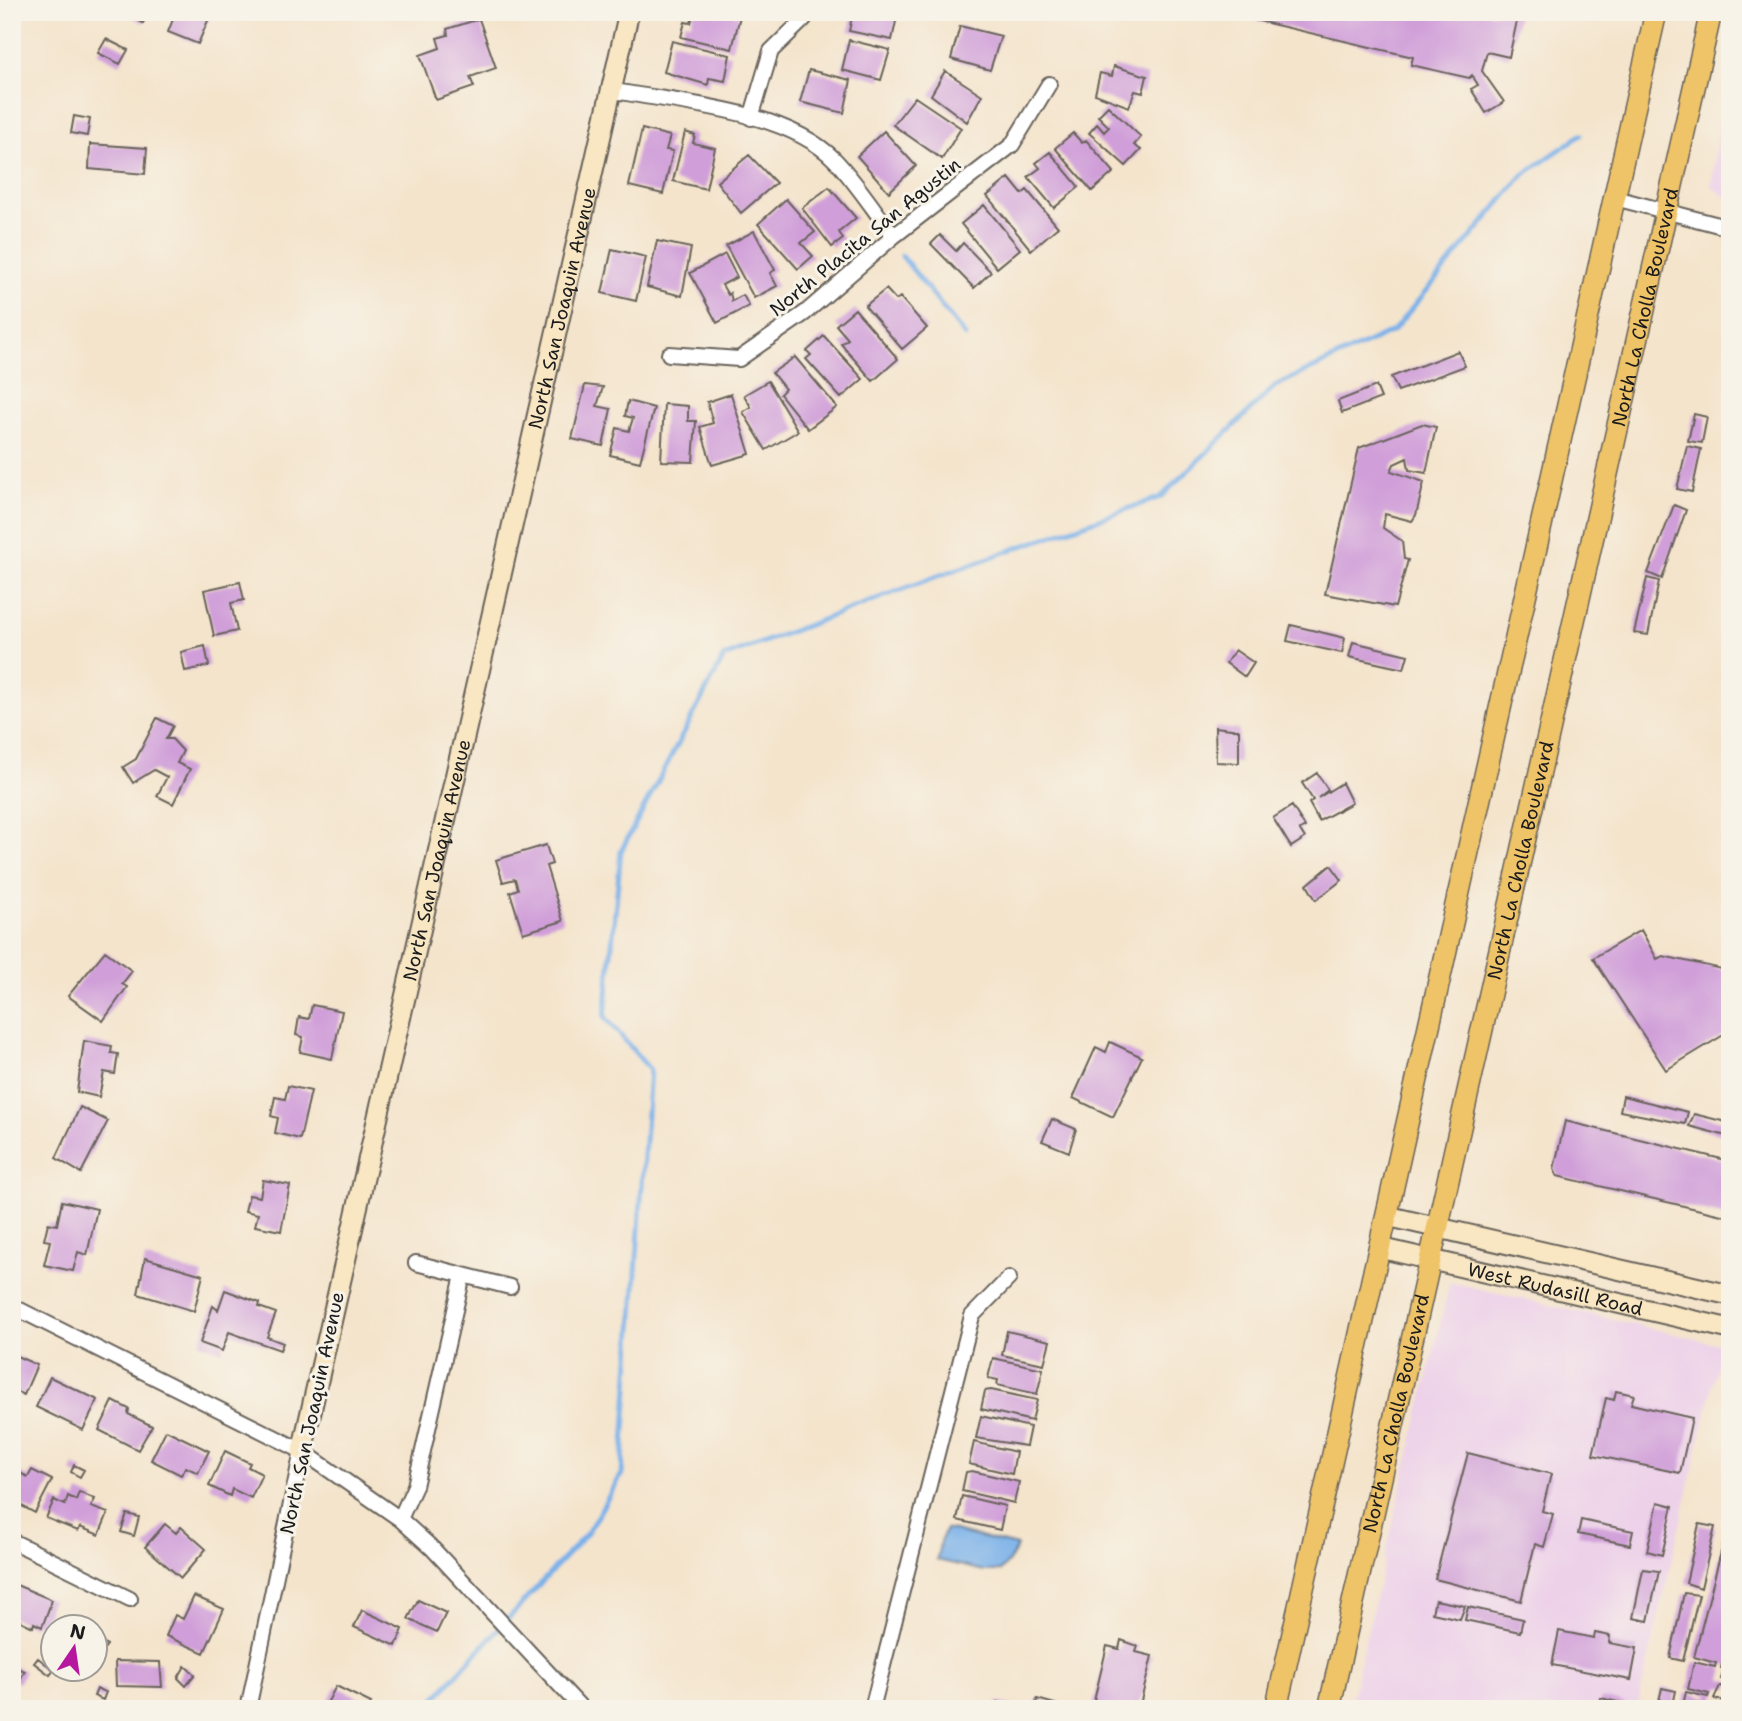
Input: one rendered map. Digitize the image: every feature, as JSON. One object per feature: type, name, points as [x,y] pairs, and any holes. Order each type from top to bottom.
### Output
[{"type":"main road","points":[[1276,1709],[1656,12]]},
{"type":"main road","name":"North La Cholla Boulevard","points":[[1329,1709],[1711,12]]},
{"type":"street","name":"North San Joaquin Avenue","points":[[248,1709],[302,1451],[609,90],[629,12]]},
{"type":"street","points":[[751,118],[771,51],[804,19]]},
{"type":"street","name":"North Placita San Agustin","points":[[669,354],[739,359],[805,313],[894,236],[1012,145],[1049,84]]},
{"type":"street","points":[[609,90],[751,118],[779,125],[809,139],[836,161],[894,236]]},
{"type":"street","points":[[1615,198],[1730,229]]},
{"type":"street","name":"West Rudasill Road","points":[[1387,1216],[1730,1295]]},
{"type":"street","name":"West Rudasill Road","points":[[1380,1248],[1730,1329]]},
{"type":"street","points":[[416,1263],[510,1287]]},
{"type":"street","points":[[400,1519],[415,1486],[463,1275]]},
{"type":"street","points":[[872,1709],[972,1316],[1009,1278]]},
{"type":"street","points":[[12,1306],[302,1451],[400,1519],[432,1548],[582,1709]]},
{"type":"street","points":[[12,1541],[130,1599]]},
{"type":"shaded area","points":[[1730,82],[1730,200],[1711,186],[1720,119]]},
{"type":"shaded area","points":[[1450,1282],[1722,1345],[1637,1709],[1349,1709]]},
{"type":"water","points":[[946,1529],[1017,1546],[1009,1562],[1000,1571],[984,1571],[937,1560],[940,1542]]},
{"type":"building","points":[[124,12],[149,12],[143,23]]},
{"type":"building","points":[[176,12],[200,12],[210,16],[198,44],[168,32]]},
{"type":"building","points":[[694,12],[722,12],[740,16],[732,49],[681,37],[685,22],[691,23]]},
{"type":"building","points":[[853,12],[898,12],[892,40],[849,31]]},
{"type":"building","points":[[1220,12],[1519,12],[1509,57],[1487,52],[1482,71],[1504,102],[1486,113],[1471,89],[1478,85],[1472,75],[1469,78],[1411,65],[1413,57]]},
{"type":"building","points":[[479,19],[496,68],[470,77],[474,87],[436,100],[420,55],[440,48],[437,38],[448,35],[447,29]]},
{"type":"building","points":[[960,26],[1001,36],[990,70],[951,59]]},
{"type":"building","points":[[106,39],[128,50],[120,64],[98,53]]},
{"type":"building","points":[[849,40],[890,50],[881,80],[842,70]]},
{"type":"building","points":[[672,41],[730,55],[725,81],[709,78],[708,85],[664,72]]},
{"type":"building","points":[[1114,66],[1147,76],[1143,93],[1135,91],[1129,107],[1095,94],[1100,73],[1112,76]]},
{"type":"building","points":[[809,70],[851,80],[844,113],[800,102]]},
{"type":"building","points":[[945,71],[982,95],[967,122],[931,95]]},
{"type":"building","points":[[915,97],[961,128],[942,159],[893,125]]},
{"type":"building","points":[[1108,106],[1141,137],[1134,145],[1141,150],[1126,166],[1089,133],[1097,124],[1104,132],[1109,127],[1098,116]]},
{"type":"building","points":[[74,116],[90,119],[87,136],[71,133]]},
{"type":"building","points":[[642,129],[670,136],[666,150],[673,151],[663,194],[629,186]]},
{"type":"building","points":[[884,131],[916,166],[889,192],[857,156]]},
{"type":"building","points":[[685,132],[695,135],[693,143],[715,148],[706,189],[673,181]]},
{"type":"building","points":[[1073,133],[1082,143],[1086,140],[1114,172],[1092,191],[1055,148]]},
{"type":"building","points":[[90,144],[147,148],[145,174],[89,169]]},
{"type":"building","points":[[1050,152],[1079,187],[1054,208],[1028,177],[1040,168],[1036,163]]},
{"type":"building","points":[[749,155],[776,183],[741,213],[717,182]]},
{"type":"building","points":[[1009,178],[1022,194],[1027,190],[1058,227],[1031,250],[987,196]]},
{"type":"building","points":[[829,187],[856,218],[839,232],[843,239],[832,247],[802,208]]},
{"type":"building","points":[[786,199],[815,232],[801,243],[813,256],[798,269],[758,224]]},
{"type":"building","points":[[984,205],[1020,249],[997,268],[961,224]]},
{"type":"building","points":[[754,231],[775,270],[770,273],[777,286],[754,298],[726,246]]},
{"type":"building","points":[[940,235],[956,251],[963,243],[991,272],[974,288],[931,244]]},
{"type":"building","points":[[657,241],[691,248],[682,296],[647,287]]},
{"type":"building","points":[[612,249],[646,257],[636,301],[602,293]]},
{"type":"building","points":[[725,254],[737,277],[722,285],[728,295],[730,293],[732,301],[743,295],[749,306],[717,323],[690,273]]},
{"type":"building","points":[[886,289],[896,300],[900,297],[927,328],[902,349],[865,306]]},
{"type":"building","points":[[855,309],[898,359],[873,381],[841,344],[848,339],[836,325]]},
{"type":"building","points":[[824,336],[863,379],[841,398],[806,359],[811,355],[807,351]]},
{"type":"building","points":[[1458,351],[1465,366],[1398,391],[1391,377]]},
{"type":"building","points":[[795,357],[837,407],[808,429],[780,394],[785,389],[772,373]]},
{"type":"building","points":[[768,381],[798,431],[766,450],[743,412],[751,407],[744,395]]},
{"type":"building","points":[[585,385],[603,387],[597,406],[611,409],[603,446],[572,439]]},
{"type":"building","points":[[1376,386],[1381,398],[1342,413],[1338,401]]},
{"type":"building","points":[[731,394],[750,454],[712,465],[700,427],[713,423],[707,402]]},
{"type":"building","points":[[628,401],[654,408],[640,462],[610,455],[617,428],[629,431],[633,418],[625,416]]},
{"type":"building","points":[[664,404],[688,406],[688,421],[696,421],[693,462],[661,461]]},
{"type":"building","points":[[1694,414],[1707,417],[1702,443],[1688,441]]},
{"type":"building","points":[[1422,424],[1436,427],[1426,473],[1409,470],[1407,458],[1394,464],[1391,471],[1424,482],[1412,521],[1385,514],[1383,528],[1402,541],[1404,559],[1408,560],[1395,607],[1325,594],[1359,448]]},
{"type":"building","points":[[1687,446],[1701,449],[1692,492],[1677,489]]},
{"type":"building","points":[[1674,505],[1686,510],[1662,579],[1648,573]]},
{"type":"building","points":[[1647,578],[1659,581],[1648,635],[1634,633]]},
{"type":"building","points":[[240,582],[244,600],[231,603],[237,631],[214,636],[204,590]]},
{"type":"building","points":[[1291,625],[1345,638],[1342,653],[1287,641]]},
{"type":"building","points":[[1353,642],[1408,655],[1404,669],[1349,657]]},
{"type":"building","points":[[205,646],[209,666],[185,671],[181,652]]},
{"type":"building","points":[[1235,650],[1254,663],[1245,677],[1226,663]]},
{"type":"building","points":[[157,718],[173,726],[166,739],[172,739],[183,751],[177,763],[190,769],[173,804],[157,796],[167,777],[154,770],[133,783],[123,767],[136,759]]},
{"type":"building","points":[[1215,727],[1239,730],[1239,763],[1216,762]]},
{"type":"building","points":[[1317,773],[1328,790],[1318,798],[1342,783],[1352,803],[1319,821],[1309,803],[1313,800],[1302,783]]},
{"type":"building","points":[[1292,806],[1305,827],[1300,830],[1305,838],[1291,847],[1273,818]]},
{"type":"building","points":[[546,845],[552,864],[546,866],[563,921],[523,933],[510,892],[518,889],[515,879],[503,882],[496,860]]},
{"type":"building","points":[[1331,865],[1342,880],[1316,900],[1307,885]]},
{"type":"building","points":[[1641,930],[1657,959],[1663,956],[1722,969],[1727,980],[1730,978],[1730,1031],[1666,1070],[1593,958]]},
{"type":"building","points":[[105,951],[132,971],[122,984],[127,987],[103,1021],[68,996]]},
{"type":"building","points":[[312,1005],[342,1011],[332,1059],[300,1052],[303,1037],[296,1035],[299,1017],[309,1019]]},
{"type":"building","points":[[84,1041],[112,1046],[111,1053],[118,1054],[115,1074],[104,1072],[99,1097],[77,1092]]},
{"type":"building","points":[[1110,1042],[1142,1057],[1113,1117],[1073,1098],[1096,1047],[1106,1052]]},
{"type":"building","points":[[288,1086],[311,1091],[300,1139],[275,1133],[278,1118],[271,1116],[275,1097],[285,1099]]},
{"type":"building","points":[[1623,1096],[1688,1112],[1685,1124],[1620,1111]]},
{"type":"building","points":[[80,1107],[108,1121],[81,1173],[56,1158]]},
{"type":"building","points":[[1694,1114],[1730,1123],[1730,1137],[1689,1126]]},
{"type":"building","points":[[1052,1119],[1076,1129],[1069,1152],[1042,1141]]},
{"type":"building","points":[[1565,1121],[1730,1161],[1730,1217],[1557,1176],[1554,1169]]},
{"type":"building","points":[[263,1180],[290,1185],[281,1231],[255,1226],[258,1214],[245,1211],[249,1195],[260,1197]]},
{"type":"building","points":[[62,1201],[97,1209],[87,1255],[78,1252],[73,1271],[44,1265],[50,1241],[44,1240],[48,1223],[57,1225]]},
{"type":"building","points":[[145,1258],[203,1275],[194,1311],[138,1294]]},
{"type":"building","points":[[225,1290],[260,1303],[259,1307],[276,1313],[267,1337],[283,1343],[280,1350],[229,1332],[222,1351],[200,1343],[213,1306],[218,1310]]},
{"type":"building","points":[[1007,1331],[1050,1341],[1044,1364],[1002,1355]]},
{"type":"building","points":[[12,1354],[37,1365],[24,1395],[12,1390]]},
{"type":"building","points":[[993,1358],[1043,1369],[1037,1394],[997,1385],[998,1380],[988,1378]]},
{"type":"building","points":[[50,1377],[98,1400],[83,1430],[36,1407]]},
{"type":"building","points":[[985,1391],[1037,1400],[1032,1421],[981,1409]]},
{"type":"building","points":[[1616,1391],[1634,1395],[1631,1404],[1692,1418],[1680,1473],[1593,1455],[1606,1398],[1614,1400]]},
{"type":"building","points":[[113,1401],[129,1409],[128,1414],[152,1426],[138,1450],[99,1430]]},
{"type":"building","points":[[981,1416],[1030,1427],[1026,1446],[976,1438]]},
{"type":"building","points":[[166,1430],[209,1451],[198,1473],[186,1467],[181,1475],[151,1460]]},
{"type":"building","points":[[974,1442],[1016,1452],[1012,1474],[969,1464]]},
{"type":"building","points":[[225,1451],[250,1463],[248,1467],[262,1474],[251,1498],[232,1489],[230,1496],[209,1486]]},
{"type":"building","points":[[1468,1453],[1551,1474],[1542,1511],[1553,1514],[1544,1547],[1535,1544],[1521,1601],[1435,1579]]},
{"type":"building","points":[[74,1465],[84,1470],[80,1477],[71,1472]]},
{"type":"building","points":[[12,1469],[28,1477],[32,1470],[52,1480],[35,1513],[12,1501]]},
{"type":"building","points":[[966,1472],[1019,1482],[1014,1503],[962,1491]]},
{"type":"building","points":[[79,1492],[95,1499],[91,1507],[108,1513],[99,1535],[80,1527],[78,1531],[46,1518],[54,1500],[65,1505],[68,1496],[76,1500]]},
{"type":"building","points":[[962,1496],[1005,1506],[1000,1530],[957,1520]]},
{"type":"building","points":[[1658,1502],[1673,1506],[1662,1555],[1647,1551]]},
{"type":"building","points":[[127,1514],[139,1517],[134,1536],[121,1532]]},
{"type":"building","points":[[1730,1517],[1730,1666],[1722,1664],[1721,1668],[1724,1669],[1721,1679],[1730,1681],[1730,1688],[1720,1686],[1714,1699],[1730,1702],[1730,1709],[1682,1709],[1686,1692],[1708,1697],[1709,1694],[1688,1689],[1694,1662],[1715,1667],[1716,1663],[1694,1657]]},
{"type":"building","points":[[1581,1520],[1633,1531],[1630,1545],[1578,1534]]},
{"type":"building","points":[[165,1524],[176,1533],[181,1527],[206,1549],[181,1578],[145,1547]]},
{"type":"building","points":[[1699,1524],[1715,1527],[1701,1588],[1686,1583]]},
{"type":"building","points":[[1643,1569],[1659,1571],[1648,1621],[1633,1618]]},
{"type":"building","points":[[14,1584],[52,1600],[48,1612],[38,1612],[38,1625],[34,1623],[33,1627],[12,1617]]},
{"type":"building","points":[[1684,1593],[1699,1595],[1683,1661],[1670,1658]]},
{"type":"building","points":[[194,1596],[224,1609],[204,1653],[166,1636],[175,1615],[183,1619]]},
{"type":"building","points":[[418,1600],[446,1613],[437,1632],[408,1619]]},
{"type":"building","points":[[1435,1600],[1465,1606],[1460,1619],[1432,1613]]},
{"type":"building","points":[[1468,1607],[1523,1619],[1520,1632],[1465,1620]]},
{"type":"building","points":[[362,1610],[403,1629],[396,1646],[354,1627]]},
{"type":"building","points":[[1559,1631],[1594,1638],[1595,1633],[1610,1636],[1609,1643],[1637,1648],[1631,1680],[1552,1665]]},
{"type":"building","points":[[1121,1640],[1138,1646],[1136,1652],[1152,1656],[1139,1709],[1092,1709],[1107,1646],[1119,1649]]},
{"type":"building","points":[[115,1661],[160,1662],[162,1687],[116,1686]]},
{"type":"building","points":[[185,1666],[195,1675],[186,1686],[178,1678]]},
{"type":"building","points":[[16,1667],[25,1671],[18,1683],[12,1680]]},
{"type":"building","points":[[336,1686],[371,1703],[368,1709],[324,1709]]},
{"type":"building","points":[[1662,1688],[1676,1691],[1672,1709],[1657,1709]]},
{"type":"building","points":[[97,1689],[106,1692],[103,1700],[94,1696]]},
{"type":"building","points":[[1601,1698],[1625,1704],[1624,1709],[1598,1709]]},
{"type":"building","points":[[1037,1699],[1069,1708],[1069,1709],[1035,1709]]},
{"type":"building","points":[[997,1702],[1023,1708],[1023,1709],[996,1709]]},
{"type":"waterway","points":[[425,1709],[587,1533],[622,1474],[650,1070],[605,1017],[621,851],[724,657],[935,577],[1161,497],[1275,386],[1393,331],[1523,175],[1581,135]]},
{"type":"waterway","points":[[902,256],[965,336]]}]
